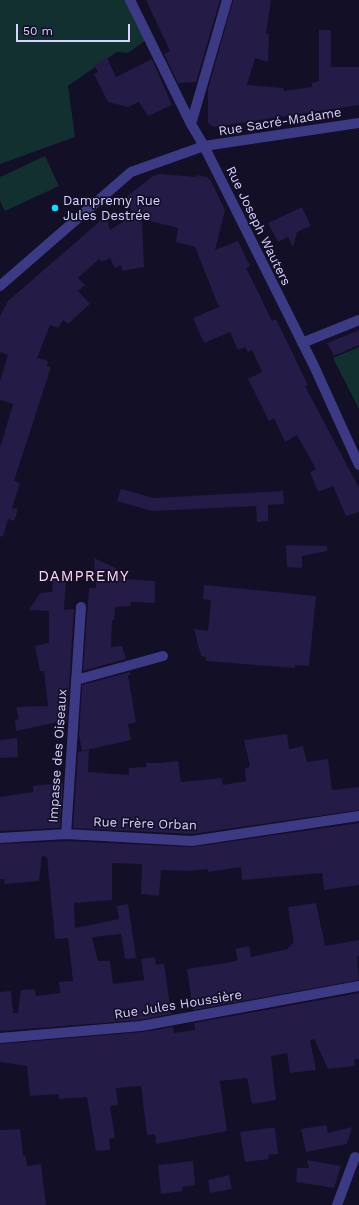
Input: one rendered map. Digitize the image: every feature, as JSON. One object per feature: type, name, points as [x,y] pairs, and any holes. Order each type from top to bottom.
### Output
[{"type":"street","name":"Rue Joseph Wauters","points":[[130,0],[190,124],[204,146],[302,343],[359,465]]},
{"type":"street","points":[[190,124],[227,0]]},
{"type":"street","name":"Rue Sacré-Madame","points":[[0,286],[131,172],[204,146],[359,123]]},
{"type":"street","points":[[302,343],[359,320]]},
{"type":"street","name":"Impasse des Oiseaux","points":[[66,834],[81,607]]},
{"type":"street","name":"Impasse des Oiseaux","points":[[76,680],[162,656]]},
{"type":"street","name":"Rue Frère Orban","points":[[0,838],[66,834],[192,841],[359,816]]},
{"type":"street","name":"Rue Jules Houssière","points":[[0,1038],[141,1026],[359,986]]},
{"type":"street","points":[[337,1205],[355,1157]]},
{"type":"green space","points":[[0,0],[128,0],[149,38],[128,53],[117,52],[68,86],[75,137],[0,164]]},
{"type":"green space","points":[[45,156],[59,186],[5,211],[0,201],[0,177]]},
{"type":"green space","points":[[359,347],[359,409],[333,358]]},
{"type":"building","points":[[146,0],[220,0],[196,82],[178,83],[164,54],[170,51]]},
{"type":"building","points":[[233,0],[271,0],[266,34],[269,34],[268,62],[255,58],[247,85],[283,88],[284,91],[312,87],[312,83],[319,81],[319,30],[331,30],[331,67],[359,67],[359,105],[213,127],[208,123],[208,89]]},
{"type":"building","points":[[107,58],[116,77],[152,59],[172,105],[148,116],[139,102],[128,107],[108,102],[94,74],[98,72],[94,65]]},
{"type":"building","points":[[160,174],[196,177],[197,175],[207,177],[211,181],[225,210],[215,250],[238,241],[250,266],[246,268],[272,321],[276,319],[308,385],[305,386],[359,488],[359,512],[346,516],[333,486],[318,492],[310,472],[316,469],[297,435],[285,442],[274,418],[269,421],[248,379],[262,372],[252,350],[248,352],[245,347],[238,350],[230,332],[204,343],[193,318],[221,306],[218,305],[195,247],[176,242],[178,228],[142,219],[144,267],[122,271],[121,265],[115,268],[110,258],[102,262],[99,259],[78,278],[85,285],[78,291],[90,304],[68,324],[63,320],[58,328],[50,325],[37,358],[46,360],[48,362],[47,366],[51,367],[14,481],[20,483],[12,508],[18,509],[14,521],[8,519],[3,537],[0,536],[0,448],[13,404],[0,400],[0,381],[8,355],[0,352],[0,316],[8,301],[106,216],[110,230],[133,215],[126,197],[153,176]]},
{"type":"building","points":[[302,207],[311,226],[297,232],[293,247],[288,237],[278,242],[268,223]]},
{"type":"building","points":[[359,330],[359,345],[334,356],[327,343]]},
{"type":"building","points":[[121,489],[154,498],[283,491],[284,504],[268,505],[268,521],[257,522],[256,506],[152,511],[117,501]]},
{"type":"building","points":[[286,545],[327,546],[327,551],[302,556],[302,568],[287,567]]},
{"type":"building","points":[[94,558],[128,574],[125,579],[155,581],[155,603],[131,602],[131,606],[115,607],[114,620],[112,620],[111,647],[122,646],[126,659],[83,671],[89,588],[96,588]]},
{"type":"building","points":[[53,580],[66,581],[64,610],[74,609],[67,720],[16,731],[15,720],[19,719],[16,707],[48,706],[44,671],[40,671],[35,646],[49,643],[49,611],[29,610],[40,593],[52,592]]},
{"type":"building","points":[[204,585],[316,596],[309,666],[295,665],[295,668],[206,661],[206,657],[201,656],[194,629],[208,631],[211,600],[203,599]]},
{"type":"building","points":[[130,672],[131,675],[128,675],[136,722],[128,724],[131,740],[82,751],[79,735],[82,685]]},
{"type":"building","points":[[287,734],[289,749],[303,746],[307,762],[328,759],[332,790],[359,787],[359,810],[192,834],[73,828],[78,752],[89,750],[88,772],[129,775],[129,768],[146,767],[146,763],[178,761],[181,782],[222,778],[223,785],[246,781],[245,769],[250,766],[244,740]]},
{"type":"building","points":[[17,738],[18,757],[0,758],[0,740]]},
{"type":"building","points":[[63,783],[60,828],[0,831],[0,797],[33,792],[33,786]]},
{"type":"building","points":[[359,823],[359,885],[324,890],[322,873],[242,880],[241,867],[208,872],[208,869],[188,871],[161,870],[159,896],[141,894],[142,864],[112,863],[112,900],[74,903],[75,928],[119,919],[117,906],[128,904],[136,958],[125,959],[121,934],[92,938],[98,961],[110,961],[113,984],[144,980],[141,959],[155,957],[156,965],[164,963],[171,1014],[140,1020],[0,1031],[0,992],[11,991],[13,1013],[18,1013],[21,990],[35,989],[36,996],[60,993],[59,982],[73,981],[68,938],[55,939],[47,857],[42,856],[39,881],[5,884],[4,879],[0,879],[0,844],[66,841],[193,847]]},
{"type":"building","points":[[316,903],[325,946],[359,940],[359,956],[357,957],[359,980],[193,1010],[187,969],[238,960],[235,949],[249,946],[251,957],[288,949],[288,947],[292,946],[291,944],[294,943],[288,907]]},
{"type":"building","points":[[359,993],[359,1059],[354,1059],[355,1066],[328,1069],[314,1039],[310,1040],[316,1070],[290,1073],[287,1053],[271,1056],[276,1100],[252,1104],[247,1078],[220,1081],[227,1131],[156,1144],[155,1134],[147,1135],[141,1086],[116,1088],[118,1105],[110,1106],[115,1138],[109,1139],[110,1150],[96,1151],[87,1097],[59,1099],[59,1094],[30,1096],[27,1066],[0,1062],[0,1044],[142,1032],[173,1027],[174,1033],[195,1030],[194,1023]]},
{"type":"building","points":[[326,1125],[328,1133],[352,1127],[347,1144],[306,1152],[301,1129]]},
{"type":"building","points":[[275,1128],[278,1154],[268,1155],[269,1159],[245,1162],[240,1132]]},
{"type":"building","points":[[20,1129],[23,1155],[26,1157],[27,1166],[41,1164],[46,1205],[0,1205],[0,1130]]},
{"type":"building","points":[[307,1160],[341,1166],[334,1188],[296,1182],[297,1168],[309,1168]]},
{"type":"building","points":[[193,1161],[195,1185],[182,1187],[183,1191],[161,1194],[158,1165]]},
{"type":"building","points":[[229,1175],[232,1189],[210,1193],[208,1180]]},
{"type":"place","name":"Dampremy Rue Jules Destrée","points":[[55,208]]},
{"type":"district","name":"DAMPREMY","points":[[84,577]]}]
